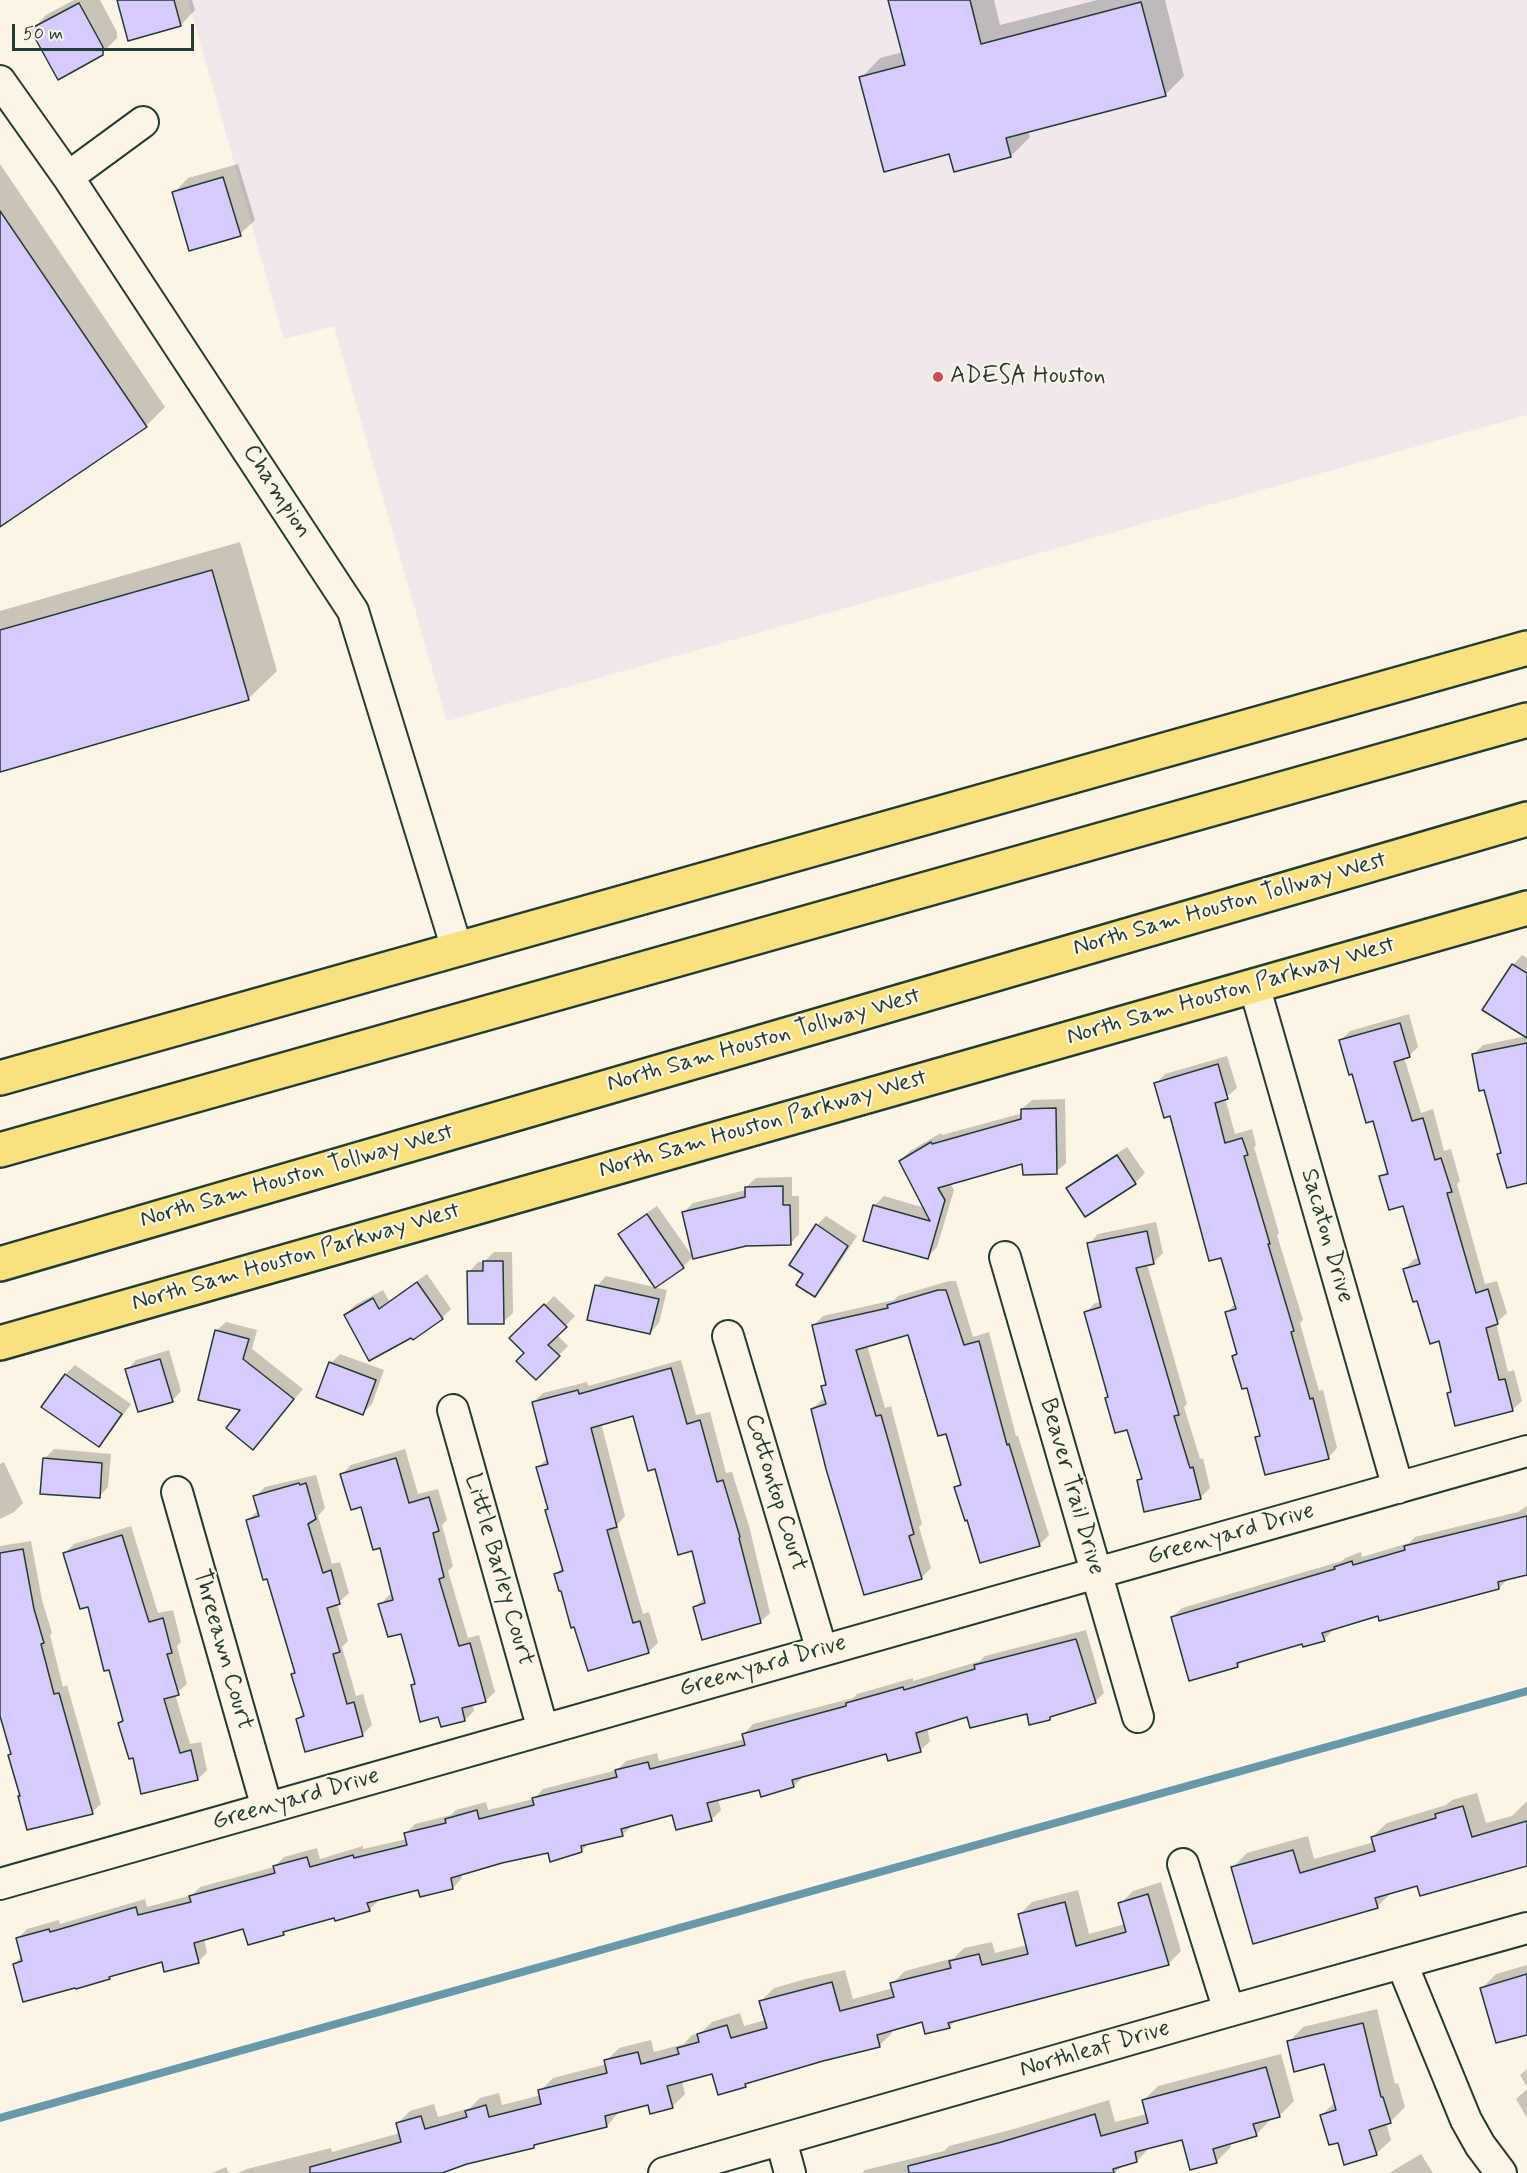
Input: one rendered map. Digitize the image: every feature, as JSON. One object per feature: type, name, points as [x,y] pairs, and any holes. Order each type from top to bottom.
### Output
[{"type":"main road","points":[[0,1078],[1527,648]]},
{"type":"main road","points":[[0,1150],[1527,720]]},
{"type":"main road","name":"North Sam Houston Tollway West","points":[[0,1264],[1527,819]]},
{"type":"main road","name":"North Sam Houston Parkway West","points":[[0,1343],[1527,908]]},
{"type":"street","name":"Champion","points":[[0,81],[68,177],[353,611],[457,949]]},
{"type":"street","points":[[68,177],[143,122]]},
{"type":"street","name":"Sacaton Drive","points":[[1254,985],[1398,1488]]},
{"type":"street","name":"Beaver Trail Drive","points":[[1005,1257],[1137,1717]]},
{"type":"street","name":"Cottontop Court","points":[[728,1336],[822,1651]]},
{"type":"street","name":"Little Barley Court","points":[[453,1410],[543,1730]]},
{"type":"street","name":"Greenyard Drive","points":[[0,1884],[1527,1451]]},
{"type":"street","name":"Threeawn Court","points":[[177,1492],[267,1808]]},
{"type":"street","points":[[1183,1864],[1229,2011]]},
{"type":"street","name":"Northleaf Drive","points":[[664,2173],[1527,1928]]},
{"type":"street","points":[[1402,1964],[1466,2120],[1480,2145],[1501,2173]]},
{"type":"street","points":[[781,2140],[790,2173]]},
{"type":"shaded area","name":"ADESA Houston","points":[[188,0],[1527,0],[1527,415],[447,721],[334,326],[284,339]]},
{"type":"building","points":[[117,0],[174,0],[181,26],[128,41]]},
{"type":"building","points":[[888,0],[970,0],[981,44],[1141,2],[1166,96],[1006,138],[1011,157],[954,172],[949,154],[884,172],[859,77],[905,65]]},
{"type":"building","points":[[79,3],[103,47],[103,55],[58,80],[30,29]]},
{"type":"building","points":[[223,177],[241,236],[189,251],[172,192]]},
{"type":"building","points":[[0,211],[147,427],[0,527]]},
{"type":"building","points":[[212,570],[249,700],[0,772],[0,630]]},
{"type":"building","points":[[1512,964],[1527,973],[1527,1038],[1482,1010]]},
{"type":"building","points":[[1400,1023],[1410,1057],[1394,1062],[1412,1121],[1423,1118],[1435,1160],[1441,1158],[1452,1192],[1447,1193],[1476,1293],[1488,1289],[1498,1324],[1486,1328],[1499,1380],[1505,1379],[1513,1411],[1455,1426],[1447,1393],[1451,1392],[1439,1341],[1430,1344],[1417,1301],[1413,1302],[1403,1269],[1420,1264],[1403,1206],[1389,1210],[1379,1176],[1388,1174],[1373,1121],[1366,1123],[1352,1074],[1349,1075],[1339,1040]]},
{"type":"building","points":[[1527,1043],[1527,1183],[1507,1188],[1497,1154],[1501,1153],[1484,1090],[1479,1091],[1472,1054]]},
{"type":"building","points":[[1218,1064],[1228,1099],[1215,1103],[1225,1143],[1242,1138],[1248,1155],[1244,1156],[1294,1331],[1291,1332],[1310,1399],[1313,1398],[1329,1459],[1265,1475],[1255,1437],[1260,1436],[1247,1388],[1242,1389],[1232,1356],[1237,1354],[1225,1312],[1236,1309],[1221,1258],[1209,1261],[1170,1116],[1164,1118],[1154,1083]]},
{"type":"building","points":[[1056,1108],[1057,1174],[1023,1175],[1022,1164],[938,1188],[945,1200],[928,1259],[863,1241],[873,1205],[930,1221],[899,1161],[931,1142],[932,1144],[1021,1119],[1021,1109]]},
{"type":"building","points":[[1117,1155],[1136,1184],[1085,1217],[1066,1188]]},
{"type":"building","points":[[783,1186],[783,1205],[790,1205],[791,1245],[746,1246],[693,1259],[682,1212],[745,1197],[745,1187]]},
{"type":"building","points":[[647,1214],[684,1268],[655,1288],[618,1234]]},
{"type":"building","points":[[816,1224],[848,1246],[815,1297],[796,1285],[803,1274],[789,1265]]},
{"type":"building","points":[[1147,1231],[1154,1264],[1136,1268],[1179,1415],[1174,1416],[1190,1468],[1193,1467],[1201,1499],[1144,1512],[1137,1480],[1142,1479],[1127,1430],[1115,1433],[1105,1398],[1108,1397],[1084,1312],[1101,1307],[1087,1243]]},
{"type":"building","points":[[483,1261],[503,1261],[504,1324],[468,1324],[467,1271],[483,1271]]},
{"type":"building","points":[[417,1282],[443,1319],[413,1340],[411,1338],[369,1361],[344,1315],[373,1298],[379,1309]]},
{"type":"building","points":[[595,1285],[659,1299],[650,1334],[587,1320]]},
{"type":"building","points":[[938,1290],[946,1290],[964,1345],[979,1341],[1007,1445],[1009,1444],[1040,1546],[980,1563],[954,1487],[961,1485],[946,1434],[938,1436],[908,1335],[856,1350],[876,1416],[881,1415],[914,1534],[909,1536],[922,1579],[864,1595],[826,1469],[811,1409],[826,1404],[821,1386],[826,1385],[812,1325],[888,1308],[887,1305]]},
{"type":"building","points":[[544,1304],[567,1327],[548,1345],[560,1356],[536,1380],[516,1361],[524,1353],[509,1338]]},
{"type":"building","points":[[215,1330],[249,1339],[243,1359],[294,1399],[253,1450],[226,1428],[240,1410],[198,1400]]},
{"type":"building","points":[[160,1359],[173,1402],[138,1412],[125,1369]]},
{"type":"building","points":[[329,1362],[376,1380],[363,1415],[316,1397]]},
{"type":"building","points":[[671,1368],[687,1424],[700,1420],[717,1482],[723,1480],[761,1623],[702,1640],[693,1607],[705,1603],[692,1551],[678,1555],[655,1469],[648,1471],[633,1416],[591,1428],[617,1527],[607,1530],[633,1623],[640,1621],[649,1653],[588,1671],[574,1627],[571,1628],[554,1574],[563,1571],[545,1510],[548,1509],[536,1467],[548,1464],[532,1402],[578,1390],[579,1394]]},
{"type":"building","points":[[65,1374],[122,1414],[99,1447],[41,1407]]},
{"type":"building","points":[[43,1458],[102,1463],[100,1498],[40,1494]]},
{"type":"building","points":[[396,1458],[409,1503],[429,1497],[439,1531],[433,1533],[444,1577],[439,1579],[459,1646],[470,1643],[486,1702],[462,1708],[465,1721],[441,1727],[438,1717],[420,1722],[411,1685],[415,1684],[401,1634],[388,1637],[378,1604],[393,1600],[380,1548],[373,1550],[361,1507],[351,1510],[340,1474]]},
{"type":"building","points":[[299,1483],[300,1485],[306,1483],[316,1519],[308,1524],[323,1573],[331,1570],[340,1604],[327,1608],[340,1652],[333,1654],[347,1704],[354,1702],[363,1736],[305,1752],[296,1719],[304,1716],[291,1674],[295,1673],[267,1579],[263,1580],[246,1520],[259,1516],[253,1496]]},
{"type":"building","points":[[1527,1516],[1527,1575],[1498,1582],[1499,1589],[1379,1621],[1378,1616],[1322,1633],[1325,1641],[1303,1647],[1302,1644],[1237,1663],[1238,1667],[1189,1681],[1171,1617],[1335,1569],[1334,1567],[1352,1561],[1353,1565],[1405,1550],[1404,1546]]},
{"type":"building","points":[[122,1535],[149,1622],[163,1618],[172,1653],[167,1654],[179,1695],[164,1699],[180,1753],[191,1750],[198,1780],[141,1794],[133,1758],[129,1759],[118,1723],[123,1721],[109,1670],[104,1671],[88,1607],[80,1609],[63,1553]]},
{"type":"building","points":[[23,1549],[34,1609],[44,1643],[41,1644],[54,1694],[59,1693],[93,1814],[27,1830],[8,1755],[11,1754],[0,1716],[0,1553]]},
{"type":"building","points":[[1076,1639],[1096,1703],[1050,1717],[1050,1720],[1029,1725],[1027,1714],[970,1728],[967,1717],[916,1733],[921,1752],[888,1761],[886,1754],[792,1780],[794,1787],[761,1797],[759,1790],[707,1803],[712,1821],[676,1830],[672,1815],[621,1829],[623,1836],[581,1846],[582,1852],[550,1862],[548,1853],[502,1863],[451,1878],[453,1889],[420,1897],[418,1890],[367,1903],[370,1911],[283,1932],[284,1935],[248,1945],[243,1929],[194,1943],[199,1963],[164,1972],[162,1962],[76,1989],[23,2002],[13,1964],[22,1961],[16,1938],[49,1929],[50,1932],[136,1907],[138,1915],[191,1902],[189,1896],[275,1873],[273,1866],[307,1857],[310,1867],[353,1855],[354,1858],[407,1845],[404,1833],[446,1823],[445,1819],[477,1810],[479,1819],[534,1805],[532,1798],[617,1777],[615,1770],[648,1762],[650,1769],[745,1745],[742,1734],[846,1706],[846,1703],[903,1687],[904,1690],[975,1669],[974,1665]]},
{"type":"building","points":[[1463,1806],[1472,1837],[1527,1821],[1527,1866],[1420,1896],[1417,1886],[1375,1898],[1378,1908],[1253,1944],[1231,1867],[1293,1850],[1300,1873],[1375,1851],[1371,1837],[1436,1818],[1435,1814]]},
{"type":"building","points":[[1148,1894],[1169,1965],[948,2023],[950,2028],[925,2034],[922,2022],[877,2035],[880,2047],[745,2084],[746,2087],[718,2095],[712,2074],[667,2086],[673,2108],[650,2114],[648,2105],[605,2116],[607,2127],[534,2145],[534,2148],[467,2164],[442,2173],[310,2173],[310,2167],[401,2142],[396,2123],[421,2116],[425,2129],[467,2117],[465,2111],[486,2105],[489,2117],[541,2104],[538,2090],[607,2073],[604,2060],[638,2052],[641,2064],[679,2054],[677,2048],[699,2042],[697,2034],[727,2025],[731,2038],[767,2028],[759,2001],[832,1982],[840,2011],[894,1997],[890,1983],[951,1968],[949,1961],[979,1954],[982,1965],[1028,1954],[1018,1914],[1065,1902],[1076,1946],[1126,1932],[1118,1903]]},
{"type":"building","points":[[1527,1974],[1527,2035],[1496,2043],[1480,1988]]},
{"type":"building","points":[[1363,2023],[1381,2097],[1383,2097],[1391,2123],[1369,2130],[1377,2155],[1344,2165],[1338,2143],[1329,2145],[1320,2115],[1336,2110],[1324,2064],[1294,2072],[1287,2041]]},
{"type":"building","points":[[1266,2067],[1280,2117],[1253,2124],[1257,2136],[1213,2149],[1217,2163],[1190,2170],[1182,2140],[1135,2152],[1137,2162],[1113,2169],[1114,2173],[909,2173],[908,2166],[998,2143],[1095,2114],[1101,2136],[1148,2123],[1142,2100]]},
{"type":"waterway","points":[[0,2118],[1527,1691]]},
{"type":"place","name":"ADESA Houston","points":[[938,377]]}]
